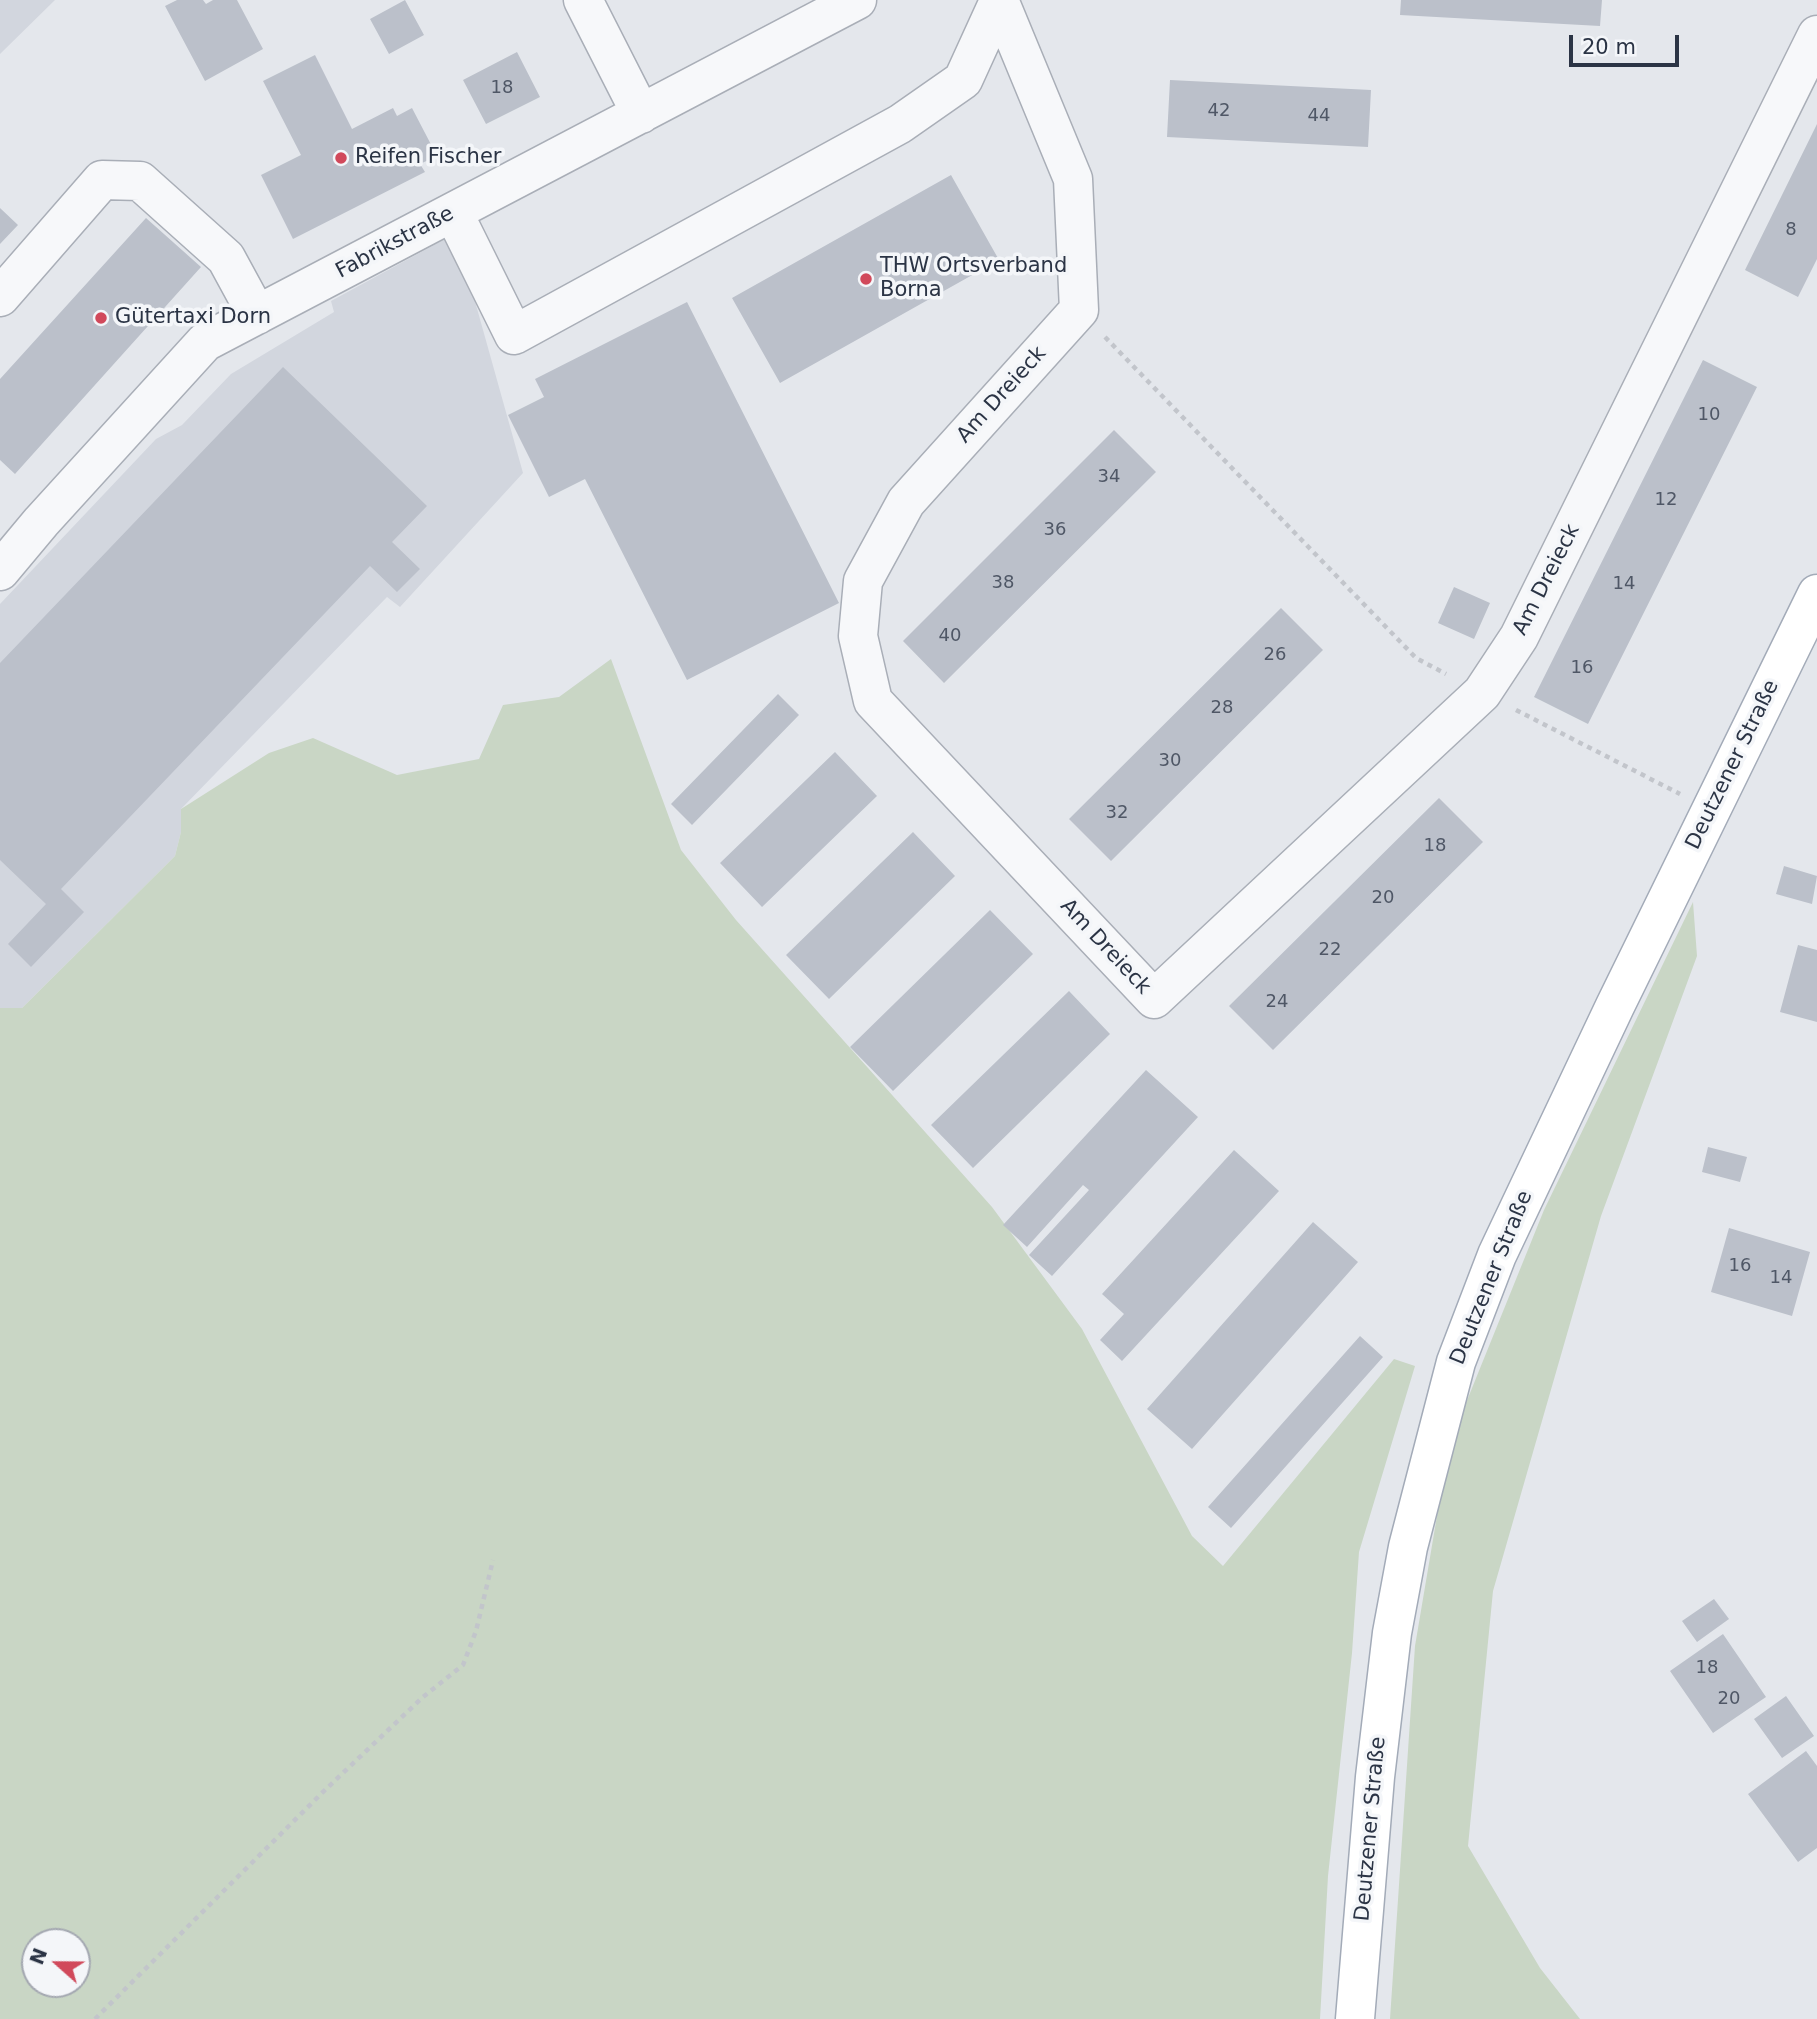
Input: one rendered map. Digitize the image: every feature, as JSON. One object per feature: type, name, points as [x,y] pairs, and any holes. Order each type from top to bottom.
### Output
[{"type":"main road","name":"Deutzener Straße","points":[[1355,2019],[1375,1777],[1392,1633],[1408,1547],[1456,1362],[1503,1243],[1615,1006],[1817,594]]},
{"type":"street","points":[[583,0],[640,114]]},
{"type":"street","name":"Fabrikstraße","points":[[0,571],[41,522],[205,342],[857,0]]},
{"type":"street","points":[[453,212],[514,335],[900,124],[963,80],[999,0]]},
{"type":"street","points":[[999,0],[1073,179],[1079,310]]},
{"type":"street","name":"Am Dreieck","points":[[1079,310],[906,502],[863,581],[858,636],[873,701],[1154,999],[1482,693],[1519,637],[1817,35]]},
{"type":"street","points":[[0,297],[102,180],[140,181],[226,258],[257,315]]},
{"type":"path","points":[[1079,310],[1416,658],[1712,810]]},
{"type":"path","points":[[95,2019],[325,1790],[423,1697],[463,1665],[476,1631],[493,1560]]},
{"type":"shaded area","points":[[0,0],[55,0],[0,54]]},
{"type":"shaded area","points":[[447,238],[471,287],[523,473],[400,607],[387,597],[181,809],[181,832],[175,856],[22,1008],[0,1008],[0,604],[156,439],[182,425],[231,374],[334,312],[331,301]]},
{"type":"green space","points":[[611,659],[681,850],[736,920],[992,1207],[1082,1329],[1192,1536],[1223,1566],[1394,1359],[1415,1366],[1359,1552],[1352,1653],[1328,1876],[1320,2019],[0,2019],[0,1008],[22,1008],[175,856],[181,832],[181,809],[269,753],[313,738],[397,775],[479,759],[503,705],[559,697]]},
{"type":"green space","points":[[1693,902],[1697,956],[1601,1216],[1493,1591],[1468,1846],[1540,1968],[1580,2019],[1390,2019],[1415,1646],[1449,1445],[1544,1210]]},
{"type":"building","points":[[177,0],[203,0],[206,4],[213,0],[237,0],[263,49],[205,81],[165,6]]},
{"type":"building","points":[[405,0],[424,35],[389,54],[370,19]]},
{"type":"building","points":[[1401,0],[1602,0],[1600,26],[1400,15]]},
{"type":"building","points":[[517,52],[540,97],[486,124],[463,80]]},
{"type":"building","points":[[315,55],[352,129],[393,108],[397,116],[412,108],[437,156],[420,164],[425,172],[293,239],[261,175],[301,155],[263,81]]},
{"type":"building","points":[[1170,80],[1371,90],[1368,147],[1167,137]]},
{"type":"building","points":[[1817,124],[1817,259],[1798,297],[1745,270]]},
{"type":"building","name":"THW Ortsverband Borna","points":[[951,175],[999,260],[780,383],[732,298]]},
{"type":"building","points":[[0,208],[18,225],[0,244]]},
{"type":"building","points":[[146,218],[201,267],[15,474],[0,460],[0,379]]},
{"type":"building","points":[[687,302],[839,603],[687,680],[585,479],[549,497],[508,415],[544,397],[535,379]]},
{"type":"building","points":[[1703,360],[1757,387],[1588,724],[1534,697]]},
{"type":"building","points":[[283,367],[427,506],[392,542],[420,569],[397,592],[370,566],[61,889],[84,912],[31,967],[8,944],[46,904],[0,860],[0,663]]},
{"type":"building","points":[[1114,430],[1156,472],[944,683],[903,641]]},
{"type":"building","points":[[1454,587],[1490,603],[1474,639],[1438,623]]},
{"type":"building","points":[[1281,608],[1323,650],[1111,861],[1069,819]]},
{"type":"building","points":[[778,694],[799,715],[692,825],[671,804]]},
{"type":"building","points":[[835,752],[877,796],[762,907],[720,863]]},
{"type":"building","points":[[1439,798],[1483,842],[1273,1050],[1229,1006]]},
{"type":"building","points":[[913,832],[955,876],[829,999],[786,955]]},
{"type":"building","points":[[1784,866],[1817,876],[1812,904],[1776,894]]},
{"type":"building","points":[[990,910],[1033,954],[893,1091],[850,1047]]},
{"type":"building","points":[[1798,945],[1817,950],[1817,1022],[1780,1012]]},
{"type":"building","points":[[1069,991],[1110,1034],[973,1168],[931,1125]]},
{"type":"building","points":[[1146,1070],[1198,1117],[1052,1276],[1029,1255],[1089,1190],[1083,1185],[1027,1247],[1003,1225]]},
{"type":"building","points":[[1708,1147],[1747,1157],[1740,1182],[1702,1172]]},
{"type":"building","points":[[1234,1150],[1279,1191],[1122,1361],[1100,1340],[1124,1314],[1102,1294]]},
{"type":"building","points":[[1313,1222],[1358,1262],[1192,1449],[1147,1409]]},
{"type":"building","points":[[1729,1228],[1810,1252],[1792,1316],[1711,1292]]},
{"type":"building","points":[[1360,1336],[1383,1357],[1231,1528],[1208,1507]]},
{"type":"building","points":[[1714,1599],[1729,1619],[1697,1642],[1682,1621]]},
{"type":"building","points":[[1723,1634],[1766,1697],[1713,1733],[1670,1671]]},
{"type":"building","points":[[1786,1696],[1814,1736],[1782,1758],[1754,1719]]},
{"type":"building","points":[[1806,1751],[1817,1766],[1817,1848],[1798,1862],[1748,1794]]},
{"type":"place","name":"Reifen Fischer","points":[[341,158]]},
{"type":"place","name":"THW Ortsverband Borna","points":[[866,279]]},
{"type":"place","name":"Gütertaxi Dorn","points":[[101,318]]}]
